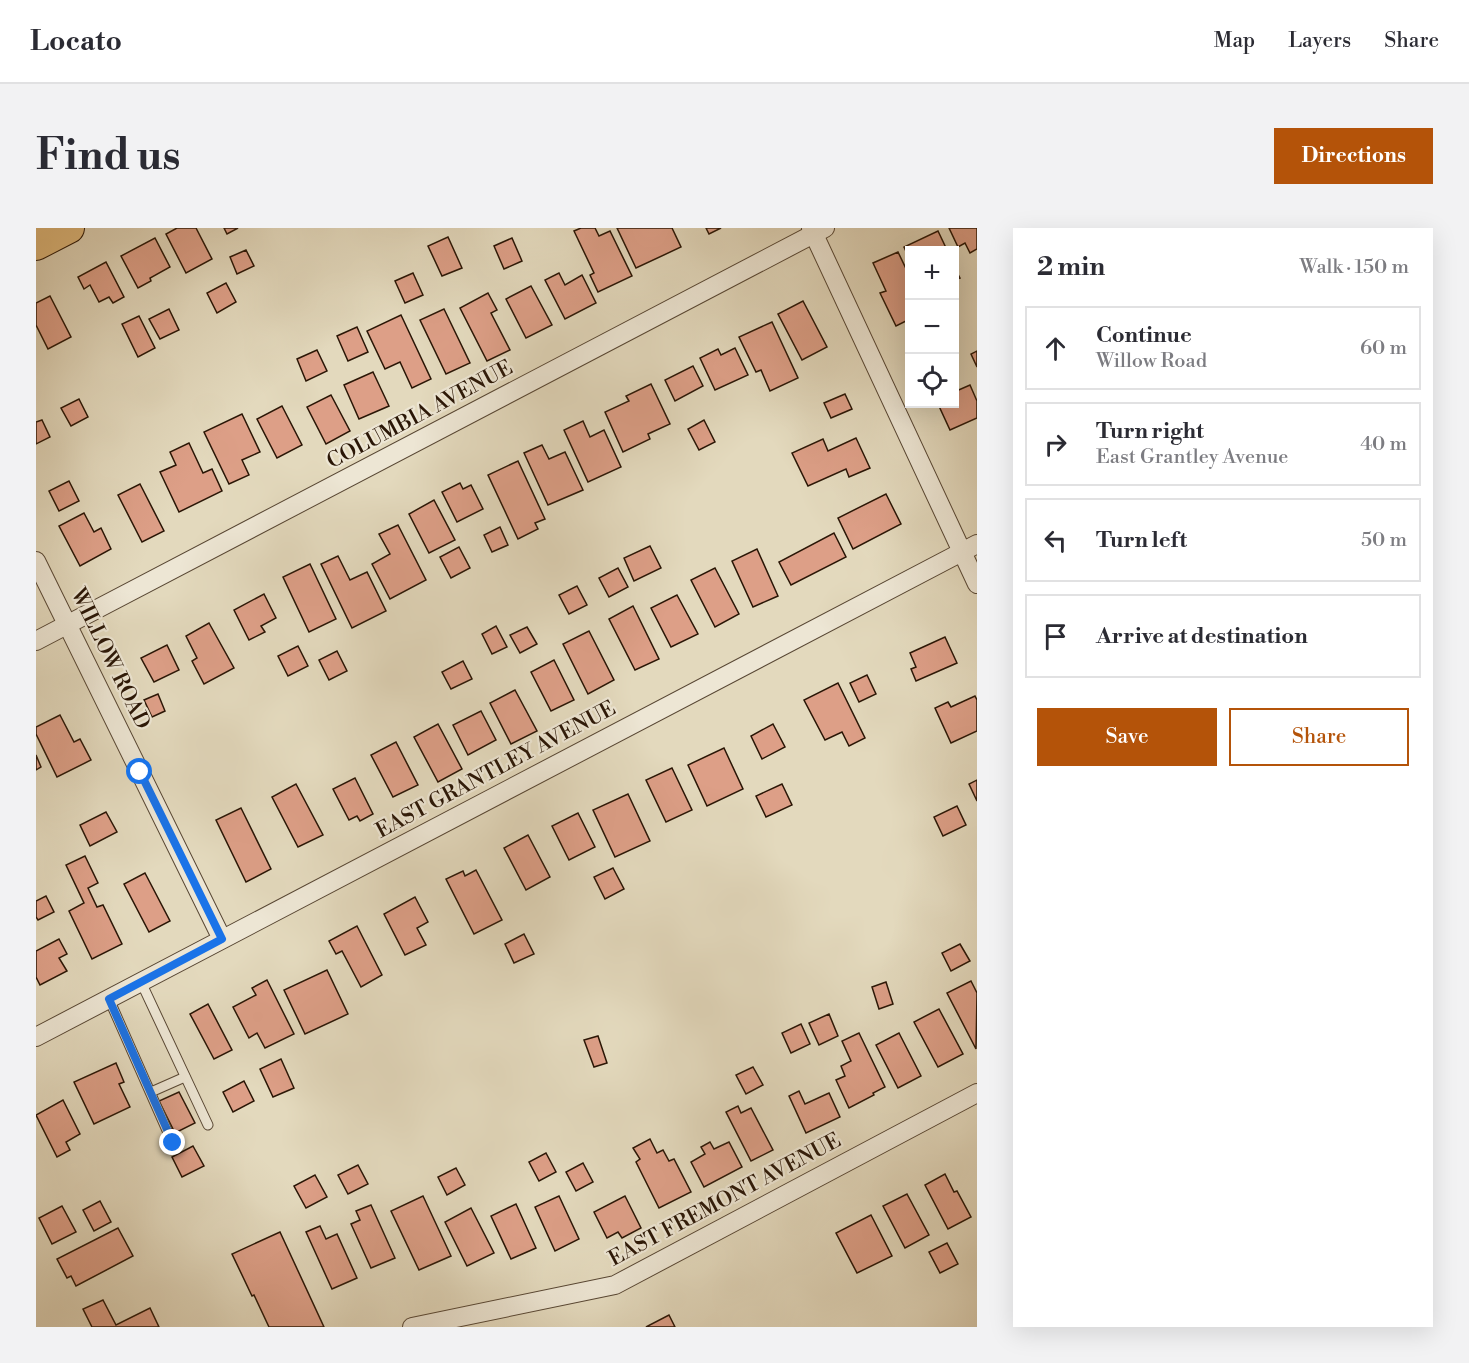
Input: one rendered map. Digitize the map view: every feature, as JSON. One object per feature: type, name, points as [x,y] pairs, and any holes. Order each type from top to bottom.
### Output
[{"type":"main road","points":[[36,245],[69,228]]},
{"type":"street","points":[[816,230],[969,548],[977,584]]},
{"type":"street","name":"COLUMBIA AVENUE","points":[[36,641],[816,230]]},
{"type":"street","name":"EAST GRANTLEY AVENUE","points":[[36,1037],[969,548]]},
{"type":"street","name":"WILLOW ROAD","points":[[36,561],[222,939]]},
{"type":"street","name":"EAST FREMONT AVENUE","points":[[412,1327],[615,1285],[977,1093]]},
{"type":"lane","points":[[141,982],[208,1125]]},
{"type":"lane","points":[[109,999],[173,1143]]},
{"type":"lane","points":[[151,1092],[185,1077]]},
{"type":"building","points":[[177,228],[196,228],[212,259],[186,273],[166,234]]},
{"type":"building","points":[[224,228],[238,228],[227,234]]},
{"type":"building","points":[[581,228],[595,228],[599,236],[610,231],[632,276],[598,292],[590,275],[594,273],[574,231]]},
{"type":"building","points":[[617,228],[672,228],[681,247],[636,268]]},
{"type":"building","points":[[706,228],[721,228],[709,234]]},
{"type":"building","points":[[949,228],[977,228],[977,249],[970,253],[965,243],[958,246]]},
{"type":"building","points":[[938,231],[945,246],[906,246]]},
{"type":"building","points":[[448,237],[462,268],[442,276],[428,246]]},
{"type":"building","points":[[155,238],[170,267],[138,288],[121,256]]},
{"type":"building","points":[[512,238],[522,261],[504,269],[494,246]]},
{"type":"building","points":[[246,250],[254,266],[237,274],[230,257]]},
{"type":"building","points":[[898,252],[905,267],[905,322],[896,326],[880,293],[886,291],[873,263]]},
{"type":"building","points":[[106,262],[124,297],[113,303],[109,297],[99,302],[90,285],[84,289],[78,277]]},
{"type":"building","points":[[413,273],[423,295],[405,303],[395,281]]},
{"type":"building","points":[[559,273],[565,285],[582,275],[596,303],[565,319],[545,280]]},
{"type":"building","points":[[226,283],[236,302],[217,313],[207,293]]},
{"type":"building","points":[[531,286],[552,325],[526,338],[506,299]]},
{"type":"building","points":[[488,293],[497,310],[491,313],[510,350],[487,361],[460,308]]},
{"type":"building","points":[[50,296],[71,337],[48,349],[36,325],[36,303]]},
{"type":"building","points":[[803,301],[827,347],[802,360],[778,314]]},
{"type":"building","points":[[169,309],[179,330],[160,339],[149,319]]},
{"type":"building","points":[[444,309],[470,363],[446,374],[420,320]]},
{"type":"building","points":[[401,315],[431,379],[412,388],[400,362],[385,369],[367,331]]},
{"type":"building","points":[[139,316],[155,348],[138,357],[122,324]]},
{"type":"building","points":[[772,322],[798,378],[770,391],[761,370],[756,372],[739,337]]},
{"type":"building","points":[[357,327],[368,352],[348,361],[337,336]]},
{"type":"building","points":[[735,348],[748,375],[715,390],[700,358],[718,349],[721,355]]},
{"type":"building","points":[[317,350],[327,371],[306,381],[297,359]]},
{"type":"building","points":[[977,351],[977,367],[971,354]]},
{"type":"building","points":[[693,366],[703,386],[675,401],[665,380]]},
{"type":"building","points":[[373,372],[389,406],[359,419],[344,385]]},
{"type":"building","points":[[651,384],[670,424],[648,434],[650,439],[623,452],[605,412],[629,401],[626,396]]},
{"type":"building","points":[[970,385],[977,401],[977,418],[950,430],[940,408],[959,408],[959,390]]},
{"type":"building","points":[[845,394],[852,409],[831,418],[824,403]]},
{"type":"building","points":[[331,395],[350,431],[326,444],[307,407]]},
{"type":"building","points":[[79,399],[88,417],[71,426],[61,408]]},
{"type":"building","points":[[282,406],[302,445],[277,458],[257,419]]},
{"type":"building","points":[[242,414],[260,452],[242,460],[249,475],[229,484],[204,432]]},
{"type":"building","points":[[42,420],[50,437],[36,444],[36,422]]},
{"type":"building","points":[[704,420],[715,442],[699,450],[688,429]]},
{"type":"building","points":[[583,421],[590,437],[604,430],[621,467],[588,482],[564,430]]},
{"type":"building","points":[[856,438],[870,468],[849,477],[846,469],[808,486],[792,453],[823,439],[828,451]]},
{"type":"building","points":[[189,443],[203,473],[212,469],[222,491],[179,512],[160,472],[176,465],[170,452]]},
{"type":"building","points":[[542,445],[549,459],[565,452],[583,490],[548,505],[524,453]]},
{"type":"building","points":[[518,461],[545,519],[535,523],[538,529],[518,539],[488,475]]},
{"type":"building","points":[[69,481],[79,501],[59,511],[49,491]]},
{"type":"building","points":[[460,483],[463,489],[471,485],[483,509],[457,522],[442,492]]},
{"type":"building","points":[[140,484],[164,531],[142,542],[118,495]]},
{"type":"building","points":[[886,494],[901,524],[853,549],[838,518]]},
{"type":"building","points":[[434,500],[455,540],[429,553],[409,514]]},
{"type":"building","points":[[84,513],[94,532],[101,528],[111,549],[80,566],[59,526]]},
{"type":"building","points":[[398,525],[426,580],[390,599],[372,564],[390,554],[379,534]]},
{"type":"building","points":[[500,527],[508,545],[492,552],[484,535]]},
{"type":"building","points":[[834,533],[846,557],[791,585],[779,562]]},
{"type":"building","points":[[650,546],[661,568],[634,581],[624,558]]},
{"type":"building","points":[[459,547],[470,568],[451,578],[440,557]]},
{"type":"building","points":[[757,549],[778,596],[753,607],[732,561]]},
{"type":"building","points":[[338,556],[350,580],[367,572],[386,611],[352,628],[321,564]]},
{"type":"building","points":[[310,564],[336,619],[309,632],[283,577]]},
{"type":"building","points":[[618,568],[628,587],[609,597],[599,578]]},
{"type":"building","points":[[715,568],[739,614],[715,627],[691,580]]},
{"type":"building","points":[[577,586],[587,605],[569,614],[559,595]]},
{"type":"building","points":[[264,594],[276,618],[261,626],[265,632],[249,640],[234,610]]},
{"type":"building","points":[[677,595],[698,634],[671,647],[651,608]]},
{"type":"building","points":[[633,606],[659,659],[635,670],[609,619]]},
{"type":"building","points":[[209,623],[234,668],[204,684],[192,661],[197,658],[186,636]]},
{"type":"building","points":[[496,626],[507,647],[492,654],[482,634]]},
{"type":"building","points":[[527,627],[537,644],[520,653],[510,635]]},
{"type":"building","points":[[589,631],[614,680],[588,694],[563,644]]},
{"type":"building","points":[[945,637],[957,663],[916,681],[911,669],[916,667],[910,653]]},
{"type":"building","points":[[167,645],[179,670],[154,682],[141,658]]},
{"type":"building","points":[[298,646],[308,666],[288,676],[278,656]]},
{"type":"building","points":[[337,651],[347,671],[329,680],[319,660]]},
{"type":"building","points":[[554,660],[574,700],[551,711],[531,672]]},
{"type":"building","points":[[463,661],[472,679],[451,689],[442,672]]},
{"type":"building","points":[[867,675],[876,694],[859,702],[850,683]]},
{"type":"building","points":[[838,683],[865,738],[849,746],[842,732],[825,740],[804,700]]},
{"type":"building","points":[[515,690],[537,731],[511,744],[490,703]]},
{"type":"building","points":[[158,694],[165,711],[152,717],[144,700]]},
{"type":"building","points":[[975,696],[977,731],[951,743],[935,708],[948,702],[951,707]]},
{"type":"building","points":[[481,711],[496,740],[468,755],[453,725]]},
{"type":"building","points":[[60,715],[74,742],[80,739],[91,760],[57,777],[36,734],[36,727]]},
{"type":"building","points":[[438,724],[462,769],[438,782],[414,737]]},
{"type":"building","points":[[773,724],[785,747],[762,759],[751,736]]},
{"type":"building","points":[[396,742],[418,785],[393,797],[371,755]]},
{"type":"building","points":[[724,748],[743,789],[707,806],[688,765]]},
{"type":"building","points":[[36,755],[41,767],[36,770]]},
{"type":"building","points":[[672,768],[692,810],[666,822],[646,780]]},
{"type":"building","points":[[355,778],[373,814],[360,821],[357,816],[349,820],[333,789]]},
{"type":"building","points":[[977,780],[977,801],[969,784]]},
{"type":"building","points":[[296,784],[323,835],[298,847],[272,797]]},
{"type":"building","points":[[782,784],[792,805],[766,817],[756,796]]},
{"type":"building","points":[[628,794],[650,841],[615,857],[593,810]]},
{"type":"building","points":[[957,806],[966,825],[943,836],[934,817]]},
{"type":"building","points":[[241,808],[271,869],[246,882],[216,820]]},
{"type":"building","points":[[106,812],[117,832],[90,846],[80,825]]},
{"type":"building","points":[[578,813],[595,847],[569,860],[552,826]]},
{"type":"building","points":[[528,835],[550,877],[526,890],[504,848]]},
{"type":"building","points":[[85,856],[98,883],[88,888],[97,907],[103,905],[122,944],[92,959],[69,911],[84,903],[66,865]]},
{"type":"building","points":[[613,868],[624,889],[605,899],[594,877]]},
{"type":"building","points":[[476,870],[502,920],[474,934],[446,879],[463,871],[465,876]]},
{"type":"building","points":[[145,873],[170,921],[149,932],[124,884]]},
{"type":"building","points":[[46,896],[54,912],[38,920],[36,901]]},
{"type":"building","points":[[415,897],[428,922],[417,928],[426,945],[405,955],[384,914]]},
{"type":"building","points":[[357,926],[382,975],[361,987],[342,951],[336,954],[329,941]]},
{"type":"building","points":[[524,934],[534,954],[514,963],[505,944]]},
{"type":"building","points":[[59,939],[67,954],[59,958],[67,971],[40,985],[36,977],[36,951]]},
{"type":"building","points":[[960,944],[970,961],[951,971],[942,953]]},
{"type":"building","points":[[327,970],[348,1014],[305,1034],[284,990]]},
{"type":"building","points":[[267,980],[294,1034],[265,1048],[257,1033],[249,1038],[233,1007],[256,995],[252,988]]},
{"type":"building","points":[[971,981],[977,993],[976,1049],[947,993]]},
{"type":"building","points":[[886,982],[893,1004],[879,1009],[872,987]]},
{"type":"building","points":[[208,1004],[232,1050],[214,1059],[190,1014]]},
{"type":"building","points":[[939,1009],[963,1054],[938,1067],[914,1022]]},
{"type":"building","points":[[829,1014],[838,1036],[819,1045],[809,1023]]},
{"type":"building","points":[[801,1024],[810,1044],[791,1053],[782,1033]]},
{"type":"building","points":[[859,1033],[885,1087],[849,1108],[836,1080],[845,1076],[841,1066],[851,1061],[842,1041]]},
{"type":"building","points":[[899,1033],[921,1076],[898,1088],[876,1045]]},
{"type":"building","points":[[598,1036],[607,1063],[594,1067],[584,1040]]},
{"type":"building","points":[[281,1059],[294,1088],[273,1097],[260,1069]]},
{"type":"building","points":[[116,1063],[124,1082],[119,1084],[130,1107],[94,1124],[74,1082]]},
{"type":"building","points":[[753,1067],[763,1085],[746,1094],[736,1075]]},
{"type":"building","points":[[244,1081],[254,1101],[233,1112],[223,1092]]},
{"type":"building","points":[[799,1091],[805,1104],[829,1093],[840,1117],[806,1133],[789,1096]]},
{"type":"building","points":[[179,1092],[195,1123],[175,1133],[159,1101]]},
{"type":"building","points":[[63,1100],[80,1134],[66,1142],[70,1150],[57,1157],[36,1115]]},
{"type":"building","points":[[738,1106],[741,1113],[751,1108],[773,1150],[751,1161],[726,1112]]},
{"type":"building","points":[[650,1139],[657,1153],[663,1150],[669,1161],[674,1159],[691,1192],[659,1208],[636,1162],[640,1159],[633,1148]]},
{"type":"building","points":[[710,1142],[714,1149],[729,1142],[742,1167],[704,1187],[691,1162],[705,1154],[701,1147]]},
{"type":"building","points":[[193,1146],[204,1166],[182,1177],[172,1157]]},
{"type":"building","points":[[546,1153],[556,1172],[539,1181],[529,1162]]},
{"type":"building","points":[[583,1163],[593,1182],[576,1191],[566,1172]]},
{"type":"building","points":[[358,1165],[368,1184],[348,1194],[338,1175]]},
{"type":"building","points":[[456,1168],[465,1185],[447,1195],[438,1177]]},
{"type":"building","points":[[945,1174],[971,1217],[948,1229],[925,1185]]},
{"type":"building","points":[[315,1175],[327,1197],[306,1208],[294,1186]]},
{"type":"building","points":[[907,1194],[929,1235],[905,1248],[883,1206]]},
{"type":"building","points":[[423,1196],[451,1256],[419,1270],[391,1211]]},
{"type":"building","points":[[559,1196],[579,1239],[555,1251],[535,1207]]},
{"type":"building","points":[[625,1196],[641,1228],[622,1238],[618,1232],[607,1238],[594,1212]]},
{"type":"building","points":[[100,1201],[111,1222],[94,1231],[83,1210]]},
{"type":"building","points":[[516,1204],[536,1248],[511,1259],[491,1216]]},
{"type":"building","points":[[371,1205],[395,1258],[371,1268],[351,1224],[360,1220],[356,1211]]},
{"type":"building","points":[[62,1206],[76,1232],[52,1244],[39,1218]]},
{"type":"building","points":[[471,1208],[494,1253],[467,1266],[445,1222]]},
{"type":"building","points":[[871,1215],[892,1256],[857,1273],[836,1233]]},
{"type":"building","points":[[320,1226],[326,1239],[337,1234],[357,1278],[332,1289],[306,1232]]},
{"type":"building","points":[[118,1228],[133,1256],[76,1286],[71,1276],[67,1278],[57,1259]]},
{"type":"building","points":[[280,1232],[324,1327],[269,1327],[232,1254]]},
{"type":"building","points":[[947,1243],[958,1264],[940,1273],[929,1252]]},
{"type":"building","points":[[103,1300],[116,1325],[150,1308],[159,1327],[92,1327],[83,1309]]},
{"type":"building","points":[[669,1315],[675,1327],[646,1327]]},
{"type":"route","points":[[140,772],[222,939],[109,999],[173,1143]]}]
